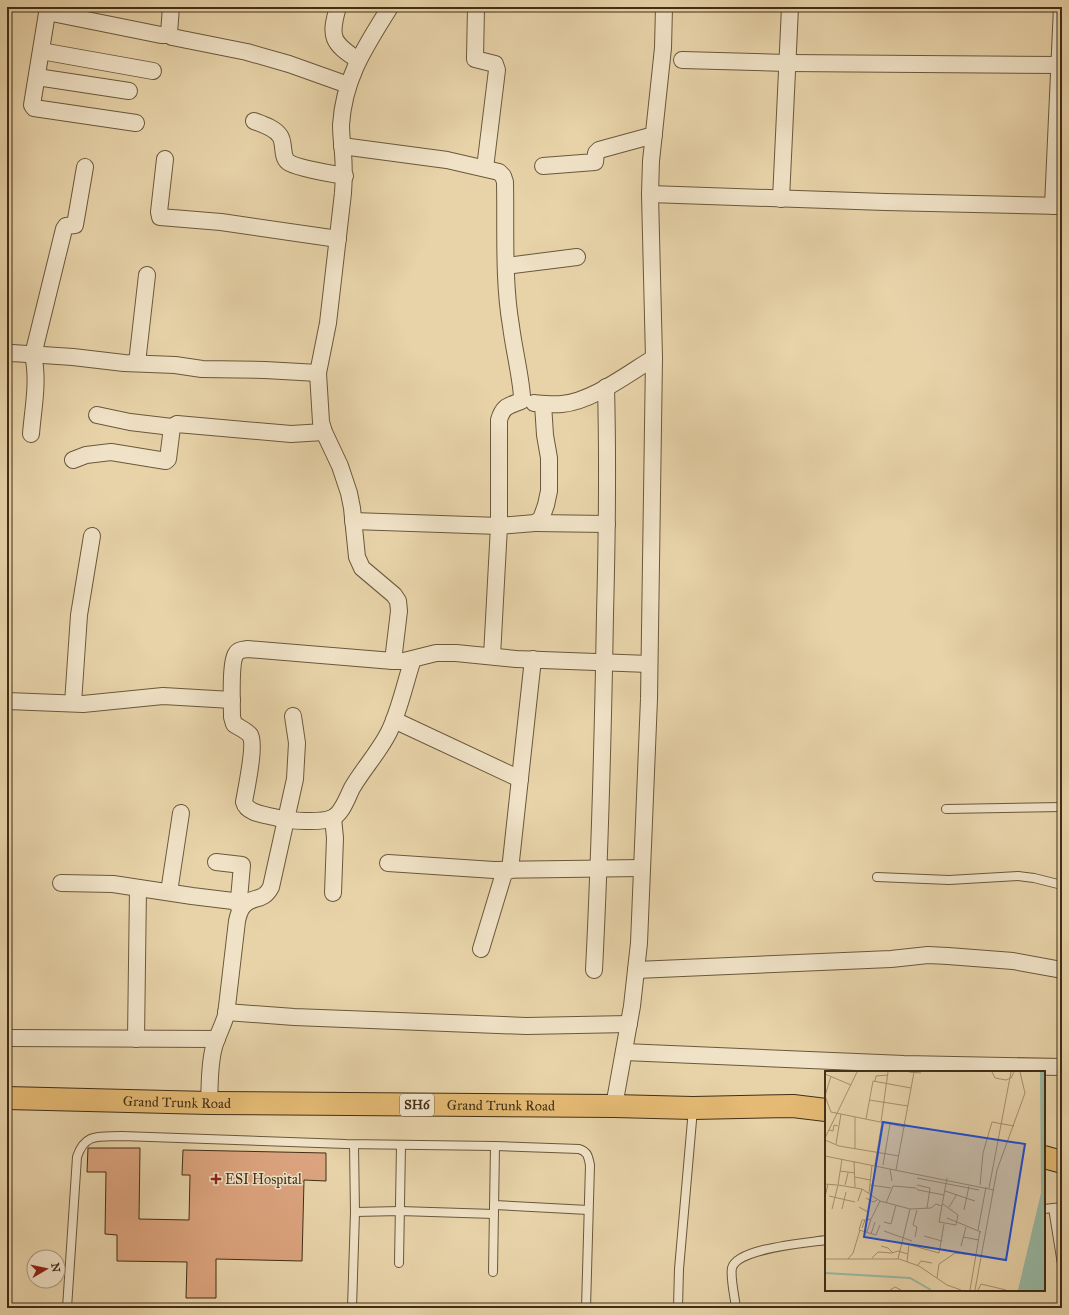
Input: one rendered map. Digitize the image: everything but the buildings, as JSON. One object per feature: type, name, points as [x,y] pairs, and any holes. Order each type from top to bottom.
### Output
[{"type":"main road","name":"Grand Trunk Road","points":[[7,1098],[209,1103],[693,1108],[793,1106],[825,1110]]},
{"type":"main road","points":[[1045,1157],[1062,1162]]},
{"type":"street","points":[[170,36],[168,32],[171,7]]},
{"type":"street","points":[[338,7],[333,25],[335,38],[343,51],[358,60]]},
{"type":"street","points":[[390,7],[358,60],[348,85],[344,102],[342,125],[344,176],[338,239],[328,323],[318,373],[324,432],[340,466],[349,493],[357,557],[362,568],[394,595],[398,601],[399,611],[393,661]]},
{"type":"street","points":[[476,7],[475,59],[495,64],[497,70],[485,168]]},
{"type":"street","points":[[614,1106],[629,1024],[636,970],[642,868],[649,664],[654,358],[650,194],[654,134],[663,48],[664,7]]},
{"type":"street","points":[[781,199],[790,7]]},
{"type":"street","points":[[650,194],[1058,206],[1062,7]]},
{"type":"street","points":[[136,123],[34,108],[32,105],[47,9],[161,35],[247,52],[289,64],[348,85]]},
{"type":"street","points":[[41,51],[153,71]]},
{"type":"street","points":[[682,60],[787,63],[1060,65]]},
{"type":"street","points":[[37,77],[129,91]]},
{"type":"street","points":[[254,120],[274,130],[281,136],[284,157],[289,163],[344,176]]},
{"type":"street","points":[[543,166],[595,162],[596,153],[599,150],[654,134]]},
{"type":"street","points":[[342,146],[440,159],[498,172],[505,182],[506,266],[510,326],[517,353],[522,389],[521,401]]},
{"type":"street","points":[[165,159],[159,212],[160,217],[221,222],[338,239]]},
{"type":"street","points":[[31,434],[36,378],[36,366],[33,355],[64,229],[66,226],[75,224],[85,167]]},
{"type":"street","points":[[506,266],[577,257]]},
{"type":"street","points":[[137,363],[147,274]]},
{"type":"street","points":[[7,355],[12,353],[73,357],[208,369],[278,370],[318,373]]},
{"type":"street","points":[[492,656],[499,526],[500,420],[502,412],[506,407],[521,401],[543,404],[564,404],[581,400],[654,358]]},
{"type":"street","points":[[594,970],[599,869],[605,662],[608,457],[606,387]]},
{"type":"street","points":[[535,523],[541,519],[549,491],[549,458],[545,434],[543,404]]},
{"type":"street","points":[[98,415],[130,422],[172,428]]},
{"type":"street","points":[[73,460],[86,455],[111,452],[166,461],[168,459],[172,428],[177,424],[291,434],[324,432]]},
{"type":"street","points":[[353,521],[499,526],[535,523],[607,524]]},
{"type":"street","points":[[73,703],[79,615],[92,536]]},
{"type":"street","points":[[413,659],[394,720],[388,733],[353,787],[340,811],[333,818],[324,821],[286,820],[248,810],[244,802],[252,743],[250,735],[234,724],[232,700],[233,664],[235,655],[239,650],[247,649],[393,661],[413,659],[436,653],[649,664]]},
{"type":"street","points":[[510,870],[533,659]]},
{"type":"street","points":[[7,701],[100,703],[163,696],[232,700]]},
{"type":"street","points":[[209,1103],[212,1058],[214,1047],[226,1012],[237,921],[244,905],[249,901],[261,898],[268,894],[271,887],[295,779],[297,743],[292,716]]},
{"type":"street","points":[[394,720],[520,779]]},
{"type":"street","points":[[169,892],[181,813]]},
{"type":"street","points":[[333,818],[335,838],[333,893]]},
{"type":"street","points":[[216,862],[242,865],[239,899],[244,905]]},
{"type":"street","points":[[388,864],[494,870],[642,868]]},
{"type":"street","points":[[481,948],[504,873],[510,870]]},
{"type":"street","points":[[61,883],[113,884],[233,901],[244,905]]},
{"type":"street","points":[[136,1039],[138,888]]},
{"type":"street","points":[[636,970],[891,959],[928,955],[1013,961],[1062,970]]},
{"type":"street","points":[[226,1012],[294,1017],[526,1026],[629,1024]]},
{"type":"street","points":[[7,1038],[217,1039]]},
{"type":"street","points":[[624,1052],[889,1063],[1062,1067]]},
{"type":"lane","points":[[946,809],[1062,807]]},
{"type":"lane","points":[[877,877],[949,880],[1018,876],[1034,878],[1062,885]]},
{"type":"lane","points":[[678,1308],[679,1269],[693,1108]]},
{"type":"lane","points":[[67,1308],[77,1157],[81,1146],[86,1140],[95,1137],[122,1136],[354,1145],[495,1146],[579,1149],[588,1155],[590,1165],[586,1308]]},
{"type":"lane","points":[[352,1308],[355,1212],[354,1145]]},
{"type":"lane","points":[[399,1263],[401,1145]]},
{"type":"lane","points":[[493,1272],[495,1146]]},
{"type":"lane","points":[[494,1205],[588,1210]]},
{"type":"lane","points":[[1045,1209],[1062,1207]]},
{"type":"lane","points":[[1053,1208],[1062,1264]]},
{"type":"lane","points":[[355,1212],[494,1214]]},
{"type":"lane","points":[[736,1308],[732,1268],[736,1260],[758,1250],[825,1240]]},
{"type":"place","name":"ESI Hospital","points":[[216,1179]]}]
